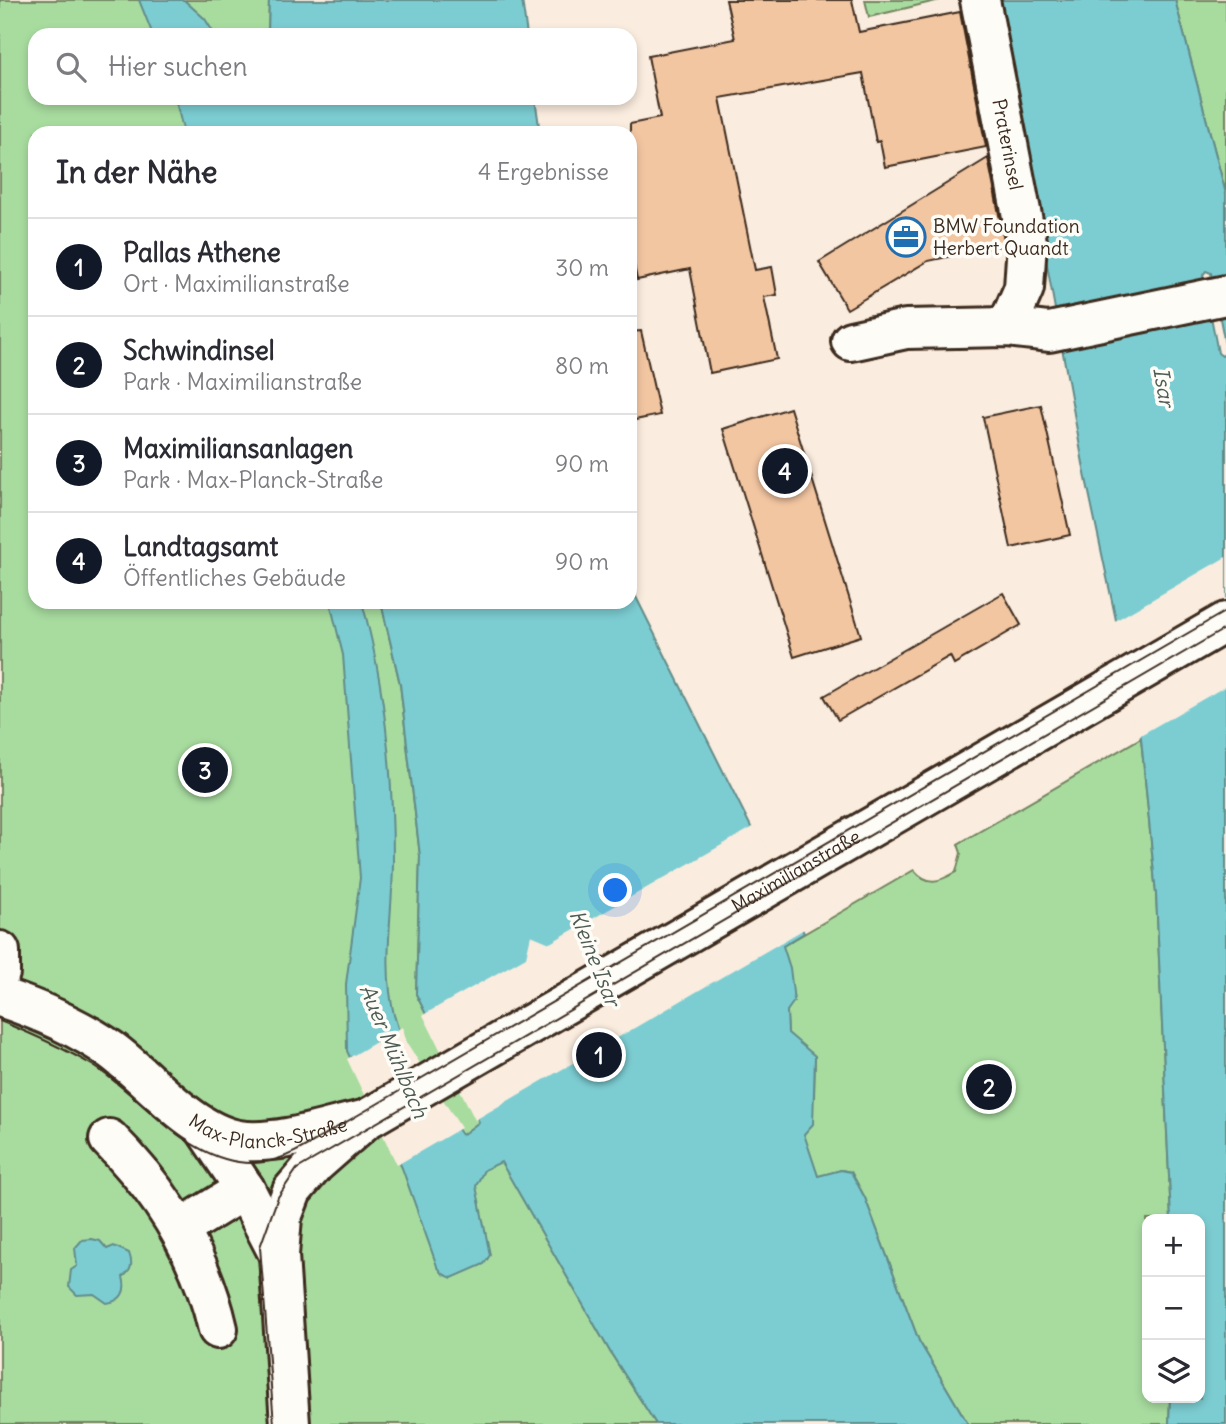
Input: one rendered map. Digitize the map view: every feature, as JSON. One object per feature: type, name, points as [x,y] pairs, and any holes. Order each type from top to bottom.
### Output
[{"type":"main road","name":"Praterinsel","points":[[980,0],[1027,242],[1024,288],[1007,327]]},
{"type":"main road","points":[[851,341],[906,329],[1007,327],[1049,332],[1226,295]]},
{"type":"main road","name":"Maximilianstraße","points":[[351,1127],[1226,622]]},
{"type":"main road","points":[[0,951],[0,973]]},
{"type":"main road","name":"Max-Planck-Straße","points":[[0,997],[57,1019],[109,1049],[204,1128],[247,1141],[296,1137],[351,1127]]},
{"type":"main road","name":"Max-Planck-Straße","points":[[290,1424],[286,1326],[279,1255],[282,1217],[292,1191],[351,1127]]},
{"type":"main road","points":[[204,1128],[245,1189],[279,1255]]},
{"type":"main road","points":[[109,1139],[144,1174],[180,1228],[204,1280],[218,1329]]},
{"type":"main road","points":[[180,1228],[245,1189]]},
{"type":"green space","points":[[0,0],[269,0],[268,28],[28,28],[28,105],[267,105],[272,126],[28,126],[28,609],[383,609],[400,684],[420,856],[416,994],[490,1142],[612,1355],[656,1424],[0,1424]]},
{"type":"green space","points":[[865,0],[940,0],[869,17]]},
{"type":"green space","points":[[1175,0],[1226,0],[1226,194]]},
{"type":"green space","points":[[1141,738],[1156,894],[1171,1214],[1142,1214],[1142,1403],[1170,1403],[1169,1424],[968,1424],[919,1341],[865,1198],[851,1172],[841,1170],[818,1177],[803,1134],[814,1098],[815,1057],[788,1034],[783,946],[914,870],[924,878],[934,881],[956,872],[961,853],[958,844]]},
{"type":"water","points":[[139,0],[184,0],[205,19],[211,28],[150,28]]},
{"type":"water","points":[[269,0],[522,0],[526,28],[268,28]]},
{"type":"water","name":"Isar","points":[[999,0],[1175,0],[1226,194],[1226,349],[1211,273],[1206,271],[1203,275],[1218,353],[1222,356],[1226,353],[1226,1424],[1169,1424],[1170,1403],[1205,1403],[1205,1214],[1171,1214],[1156,894],[1141,738],[1084,469]]},
{"type":"water","points":[[177,105],[536,105],[539,126],[182,126]]},
{"type":"water","points":[[637,599],[804,933],[783,946],[790,968],[794,1001],[787,1011],[788,1033],[815,1056],[813,1124],[804,1134],[818,1176],[841,1170],[851,1172],[865,1198],[919,1341],[968,1424],[656,1424],[612,1355],[501,1162],[484,1170],[476,1186],[490,1255],[484,1264],[452,1278],[443,1274],[437,1266],[402,1168],[347,1051],[346,984],[360,878],[343,655],[332,609],[364,609],[382,697],[391,796],[393,861],[388,957],[394,1015],[414,1062],[462,1135],[479,1122],[416,994],[420,856],[400,684],[383,609],[637,609]]},
{"type":"water","points":[[82,1240],[100,1241],[107,1249],[114,1246],[129,1253],[131,1264],[123,1277],[124,1291],[120,1298],[112,1302],[107,1303],[94,1294],[77,1295],[69,1287],[71,1270],[77,1266],[75,1248]]},
{"type":"pier","points":[[1226,557],[1226,686],[1137,737],[1113,622]]},
{"type":"pier","points":[[755,826],[806,928],[607,1044],[603,1064],[585,1056],[475,1120],[423,1015],[526,957],[531,935],[550,943]]},
{"type":"pier","points":[[402,1027],[407,1043],[461,1128],[397,1165],[347,1059]]},
{"type":"building","points":[[726,0],[852,0],[859,32],[960,12],[986,147],[885,167],[880,141],[876,142],[863,73],[720,98],[755,270],[772,267],[777,295],[764,297],[777,359],[710,373],[690,269],[637,280],[637,126],[630,124],[660,118],[648,56],[735,39]]},
{"type":"building","points":[[988,158],[1005,245],[928,261],[847,309],[819,262]]},
{"type":"building","points":[[637,331],[641,331],[660,415],[637,420]]},
{"type":"building","points":[[1041,405],[1070,535],[1011,548],[983,417]]},
{"type":"building","points":[[790,408],[861,636],[794,657],[723,429]]},
{"type":"building","points":[[1003,593],[1021,625],[954,664],[950,656],[838,720],[824,696]]},
{"type":"tram line","points":[[0,1021],[47,1041],[92,1065],[172,1130],[215,1156],[239,1162],[274,1160],[304,1147],[1226,611]]},
{"type":"tram line","points":[[274,1424],[260,1247],[278,1197],[297,1169],[1226,628]]},
{"type":"place","name":"BMW Foundation Herbert Quandt","points":[[906,237]]},
{"type":"place","name":"Landtagsamt","points":[[785,471]]},
{"type":"place","name":"Maximiliansanlagen","points":[[205,770]]},
{"type":"place","name":"Pallas Athene","points":[[599,1055]]},
{"type":"place","name":"Schwindinsel","points":[[989,1087]]},
{"type":"water label","name":"Kleine Isar","points":[[595,958]]},
{"type":"water label","name":"Auer Mühlbach","points":[[394,1051]]}]
